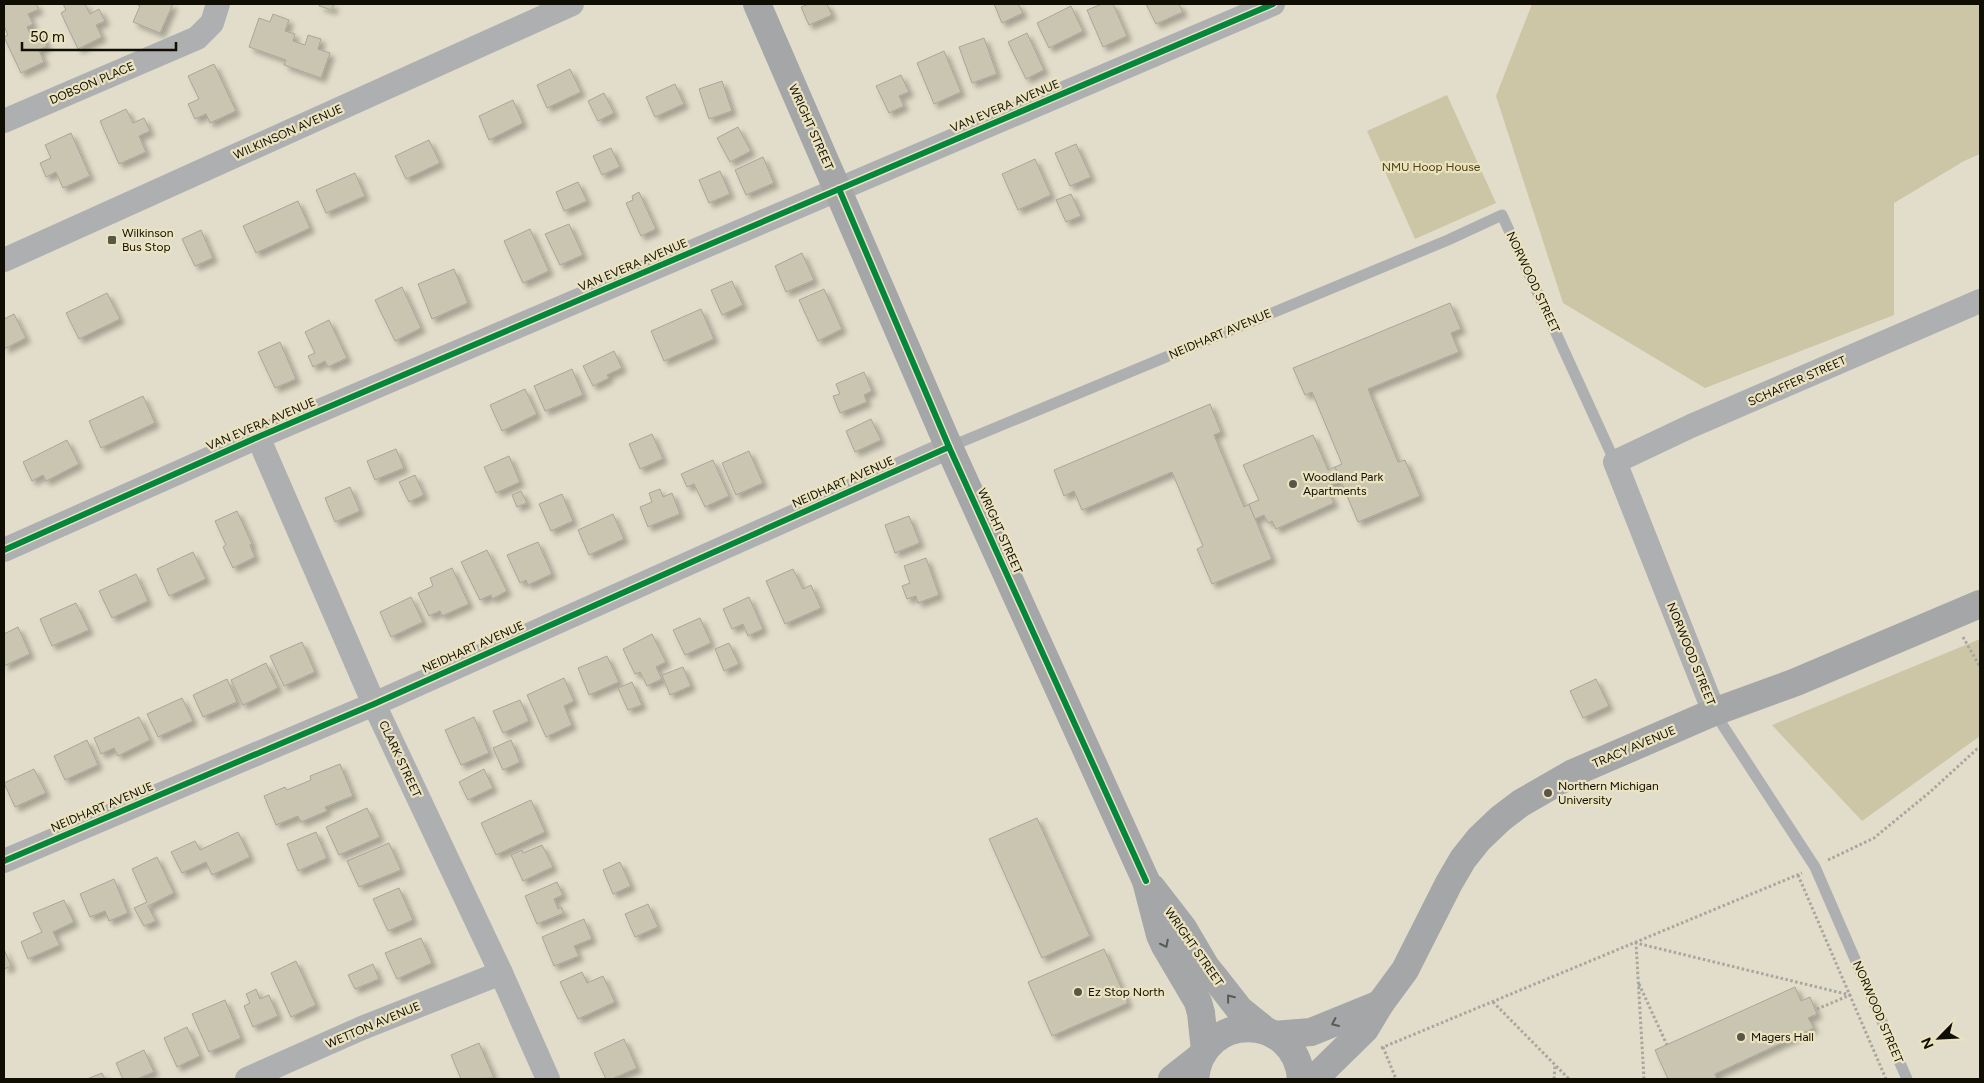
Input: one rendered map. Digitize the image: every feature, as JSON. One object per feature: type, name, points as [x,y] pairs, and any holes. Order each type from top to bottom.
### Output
[{"type":"main road","name":"WRIGHT STREET","points":[[757,4],[949,447],[1146,881],[1164,946],[1198,1002],[1201,1013],[1200,1062]]},
{"type":"main road","name":"TRACY AVENUE","points":[[1314,1079],[1358,1037],[1374,1017],[1380,1004],[1405,970],[1448,883],[1463,859],[1479,838],[1500,819],[1542,790],[1573,773],[1714,712],[1796,682],[1980,604]]},
{"type":"main road","name":"WRIGHT STREET","points":[[1146,881],[1183,928],[1206,967],[1240,1010],[1288,1045],[1300,1068],[1301,1079]]},
{"type":"main road","points":[[1172,1079],[1200,1062],[1216,1038],[1231,1030],[1248,1028],[1270,1033],[1311,1032],[1380,1004]]},
{"type":"street","name":"DOBSON PLACE","points":[[4,121],[197,38],[212,23],[218,4]]},
{"type":"street","name":"WILKINSON AVENUE","points":[[4,260],[572,4]]},
{"type":"street","name":"VAN EVERA AVENUE","points":[[4,550],[258,437],[1273,4]]},
{"type":"street","name":"SCHAFFER STREET","points":[[1615,462],[1690,426],[1980,301]]},
{"type":"street","name":"CLARK STREET","points":[[258,437],[374,704],[548,1079]]},
{"type":"street","name":"NEIDHART AVENUE","points":[[4,861],[374,704],[949,447]]},
{"type":"street","name":"NORWOOD STREET","points":[[1615,462],[1714,712]]},
{"type":"street","name":"WETTON AVENUE","points":[[247,1079],[362,1028],[500,973]]},
{"type":"lane","name":"NEIDHART AVENUE","points":[[949,447],[1430,247],[1502,215]]},
{"type":"lane","name":"NORWOOD STREET","points":[[1502,215],[1615,462]]},
{"type":"lane","name":"NORWOOD STREET","points":[[1714,712],[1815,867],[1907,1079]]},
{"type":"path","points":[[1951,616],[1980,667]]},
{"type":"path","points":[[1375,1051],[1798,875],[1874,838],[1930,792],[1977,749],[1980,749]]},
{"type":"path","points":[[1798,875],[1886,1079]]},
{"type":"path","points":[[1636,943],[1644,1079]]},
{"type":"path","points":[[1636,943],[1850,995]]},
{"type":"path","points":[[1638,981],[1667,1046]]},
{"type":"path","points":[[1815,1010],[1850,995]]},
{"type":"path","points":[[1492,1002],[1569,1079]]},
{"type":"path","points":[[1383,1048],[1396,1079]]},
{"type":"path","points":[[1554,1079],[1556,1065]]},
{"type":"green space","points":[[1532,4],[1980,4],[1980,154],[1964,161],[1894,203],[1894,315],[1705,388],[1563,303],[1496,96]]},
{"type":"green space","name":"NMU Hoop House","points":[[1447,95],[1496,203],[1415,239],[1367,131]]},
{"type":"green space","points":[[1980,639],[1980,736],[1862,821],[1772,725]]},
{"type":"building","points":[[4,4],[36,4],[39,9],[28,14],[33,24],[27,27],[32,38],[42,34],[47,46],[39,50],[44,62],[21,73],[4,37],[8,35],[4,26]]},
{"type":"building","points":[[63,4],[85,4],[90,14],[99,9],[105,21],[96,25],[102,37],[78,49],[61,13],[66,10]]},
{"type":"building","points":[[136,4],[173,4],[160,33],[133,22],[140,6]]},
{"type":"building","points":[[320,4],[334,4],[332,10],[319,6]]},
{"type":"building","points":[[809,4],[827,4],[832,15],[809,25],[801,7]]},
{"type":"building","points":[[994,4],[1018,4],[1023,13],[1002,23]]},
{"type":"building","points":[[1102,4],[1113,4],[1127,36],[1103,47],[1087,10]]},
{"type":"building","points":[[1146,4],[1179,4],[1183,12],[1156,24]]},
{"type":"building","points":[[1071,6],[1083,31],[1049,48],[1037,23]]},
{"type":"building","points":[[273,14],[289,20],[285,31],[295,34],[293,41],[305,45],[308,35],[321,39],[318,49],[330,53],[321,78],[284,65],[286,60],[249,47],[259,18],[270,22]]},
{"type":"building","points":[[1027,33],[1044,70],[1026,79],[1008,42]]},
{"type":"building","points":[[984,38],[997,74],[972,83],[959,47]]},
{"type":"building","points":[[944,51],[961,92],[934,104],[917,63]]},
{"type":"building","points":[[214,64],[236,111],[210,123],[206,114],[195,119],[188,104],[199,99],[188,76]]},
{"type":"building","points":[[570,69],[581,92],[547,108],[537,85]]},
{"type":"building","points":[[901,75],[909,92],[899,96],[904,106],[889,113],[876,86]]},
{"type":"building","points":[[722,81],[732,111],[709,119],[699,89]]},
{"type":"building","points":[[675,84],[684,104],[655,117],[646,97]]},
{"type":"building","points":[[604,93],[614,113],[598,121],[588,101]]},
{"type":"building","points":[[513,100],[523,123],[489,140],[479,116]]},
{"type":"building","points":[[126,109],[133,123],[144,118],[150,131],[139,136],[146,152],[119,164],[100,121]]},
{"type":"building","points":[[738,127],[751,151],[730,162],[717,138]]},
{"type":"building","points":[[71,133],[90,176],[63,188],[56,172],[46,177],[40,163],[51,158],[45,145]]},
{"type":"building","points":[[429,140],[440,163],[406,179],[395,156]]},
{"type":"building","points":[[1076,144],[1091,177],[1070,186],[1055,153]]},
{"type":"building","points":[[611,148],[620,167],[602,175],[593,156]]},
{"type":"building","points":[[763,157],[774,183],[746,195],[735,170]]},
{"type":"building","points":[[1035,159],[1051,195],[1018,210],[1002,174]]},
{"type":"building","points":[[720,171],[730,194],[709,203],[699,180]]},
{"type":"building","points":[[355,173],[365,196],[326,213],[316,190]]},
{"type":"building","points":[[578,182],[587,201],[564,211],[556,192]]},
{"type":"building","points":[[639,192],[656,229],[641,236],[626,203],[633,200],[632,196]]},
{"type":"building","points":[[1071,194],[1081,216],[1066,222],[1056,200]]},
{"type":"building","points":[[298,201],[310,228],[256,253],[243,226]]},
{"type":"building","points":[[569,224],[583,255],[560,265],[545,234]]},
{"type":"building","points":[[530,229],[549,271],[523,283],[504,241]]},
{"type":"building","points":[[201,230],[213,258],[195,266],[182,239]]},
{"type":"building","points":[[802,253],[814,280],[786,292],[775,266]]},
{"type":"building","points":[[454,269],[468,303],[432,319],[418,284]]},
{"type":"building","points":[[732,281],[743,305],[722,315],[711,290]]},
{"type":"building","points":[[402,287],[421,328],[395,341],[375,300]]},
{"type":"building","points":[[824,289],[842,329],[818,341],[799,300]]},
{"type":"building","points":[[107,293],[120,319],[79,339],[66,313]]},
{"type":"building","points":[[1450,303],[1461,329],[1451,333],[1459,352],[1368,389],[1398,462],[1405,460],[1420,496],[1358,522],[1335,467],[1342,464],[1312,392],[1305,395],[1293,368]]},
{"type":"building","points":[[701,309],[714,339],[664,361],[651,331]]},
{"type":"building","points":[[14,314],[26,338],[4,349],[4,319]]},
{"type":"building","points":[[329,320],[347,358],[328,367],[325,361],[313,367],[308,356],[315,353],[305,332]]},
{"type":"building","points":[[280,342],[296,379],[275,388],[258,352]]},
{"type":"building","points":[[614,351],[622,368],[607,375],[609,378],[593,386],[583,366]]},
{"type":"building","points":[[572,369],[583,395],[545,411],[534,386]]},
{"type":"building","points":[[864,372],[872,391],[864,395],[867,402],[840,413],[833,396],[840,394],[836,384]]},
{"type":"building","points":[[525,389],[537,414],[502,431],[490,405]]},
{"type":"building","points":[[143,396],[155,423],[101,448],[89,421]]},
{"type":"building","points":[[1210,404],[1221,432],[1214,435],[1244,507],[1249,504],[1272,559],[1212,584],[1197,549],[1203,546],[1172,472],[1082,510],[1074,491],[1064,496],[1054,470]]},
{"type":"building","points":[[871,419],[881,440],[855,452],[846,431]]},
{"type":"building","points":[[652,434],[663,459],[640,469],[629,444]]},
{"type":"building","name":"Woodland Park Apartments","points":[[1313,435],[1328,470],[1335,467],[1341,481],[1326,487],[1334,503],[1276,529],[1272,521],[1268,523],[1264,515],[1255,519],[1249,504],[1259,500],[1243,465]]},
{"type":"building","points":[[67,440],[79,464],[46,481],[43,475],[32,481],[23,462]]},
{"type":"building","points":[[396,449],[404,468],[375,480],[367,461]]},
{"type":"building","points":[[749,451],[763,483],[736,495],[722,463]]},
{"type":"building","points":[[509,456],[520,482],[496,493],[484,467]]},
{"type":"building","points":[[713,460],[729,496],[705,507],[694,484],[687,487],[681,474]]},
{"type":"building","points":[[415,475],[424,495],[409,502],[399,482]]},
{"type":"building","points":[[350,487],[360,511],[335,522],[325,498]]},
{"type":"building","points":[[660,489],[663,497],[672,493],[680,514],[648,527],[640,507],[652,502],[649,493]]},
{"type":"building","points":[[521,491],[527,503],[517,507],[512,495]]},
{"type":"building","points":[[562,494],[573,521],[551,531],[539,504]]},
{"type":"building","points":[[237,511],[252,544],[250,545],[255,557],[233,568],[223,547],[226,545],[215,521]]},
{"type":"building","points":[[613,514],[624,539],[589,555],[578,530]]},
{"type":"building","points":[[909,516],[920,543],[895,553],[885,525]]},
{"type":"building","points":[[538,542],[552,574],[528,585],[526,580],[520,583],[507,555]]},
{"type":"building","points":[[487,550],[507,591],[492,599],[491,595],[480,600],[461,562]]},
{"type":"building","points":[[193,552],[206,579],[169,596],[157,569]]},
{"type":"building","points":[[926,558],[939,595],[918,603],[916,596],[907,599],[902,586],[910,583],[904,566]]},
{"type":"building","points":[[452,568],[469,604],[442,616],[440,611],[429,616],[418,593],[433,586],[430,578]]},
{"type":"building","points":[[793,569],[803,589],[811,585],[821,608],[785,624],[766,581]]},
{"type":"building","points":[[136,574],[148,601],[112,618],[99,591]]},
{"type":"building","points":[[411,597],[423,622],[391,637],[380,612]]},
{"type":"building","points":[[749,597],[763,629],[748,636],[743,624],[732,629],[723,609]]},
{"type":"building","points":[[76,603],[89,630],[52,646],[40,619]]},
{"type":"building","points":[[700,618],[711,643],[685,655],[673,630]]},
{"type":"building","points":[[18,627],[30,654],[4,666],[4,634]]},
{"type":"building","points":[[652,634],[666,662],[656,667],[662,679],[647,686],[640,672],[635,674],[623,649]]},
{"type":"building","points":[[302,642],[315,672],[284,686],[270,656]]},
{"type":"building","points":[[729,643],[739,664],[724,671],[715,649]]},
{"type":"building","points":[[607,656],[619,682],[589,695],[578,668]]},
{"type":"building","points":[[266,663],[278,688],[243,705],[231,680]]},
{"type":"building","points":[[683,667],[691,686],[670,695],[662,675]]},
{"type":"building","points":[[564,678],[574,701],[564,706],[572,725],[546,737],[527,695]]},
{"type":"building","points":[[227,679],[237,702],[203,717],[193,695]]},
{"type":"building","points":[[1596,679],[1609,706],[1583,718],[1570,691]]},
{"type":"building","points":[[632,682],[642,705],[628,710],[618,688]]},
{"type":"building","points":[[182,698],[193,721],[158,737],[147,714]]},
{"type":"building","points":[[520,700],[529,721],[503,733],[493,711]]},
{"type":"building","points":[[139,717],[150,740],[118,756],[114,748],[101,754],[94,738]]},
{"type":"building","points":[[474,717],[489,753],[461,765],[445,730]]},
{"type":"building","points":[[87,740],[98,765],[65,780],[54,756]]},
{"type":"building","points":[[511,740],[520,762],[503,770],[493,748]]},
{"type":"building","points":[[340,764],[353,796],[325,807],[327,811],[301,822],[298,816],[276,825],[264,796],[285,787],[287,790],[311,780],[310,776]]},
{"type":"building","points":[[34,769],[46,793],[15,807],[4,783]]},
{"type":"building","points":[[484,769],[493,788],[468,800],[459,782]]},
{"type":"building","points":[[531,800],[545,832],[496,855],[481,823]]},
{"type":"building","points":[[367,808],[380,837],[339,855],[326,827]]},
{"type":"building","points":[[1037,818],[1090,936],[1042,958],[989,839]]},
{"type":"building","points":[[238,832],[250,857],[212,875],[206,862],[182,873],[171,852],[195,841],[200,850]]},
{"type":"building","points":[[316,832],[327,858],[298,871],[287,844]]},
{"type":"building","points":[[389,843],[401,870],[359,887],[347,861]]},
{"type":"building","points":[[542,845],[553,867],[523,881],[511,855],[522,850],[523,853]]},
{"type":"building","points":[[157,857],[174,893],[148,906],[156,921],[144,926],[134,908],[147,902],[132,869]]},
{"type":"building","points":[[620,862],[631,886],[613,894],[603,870]]},
{"type":"building","points":[[114,879],[128,913],[109,921],[105,911],[90,917],[80,894]]},
{"type":"building","points":[[557,882],[563,895],[554,899],[558,909],[561,907],[564,913],[537,924],[525,896]]},
{"type":"building","points":[[399,888],[413,920],[388,931],[373,899]]},
{"type":"building","points":[[64,900],[74,922],[53,932],[60,945],[28,959],[21,942],[42,932],[33,913]]},
{"type":"building","points":[[648,904],[658,927],[635,937],[625,914]]},
{"type":"building","points":[[584,919],[592,939],[574,946],[579,956],[554,966],[542,937]]},
{"type":"building","points":[[421,938],[432,963],[397,979],[385,953]]},
{"type":"building","points":[[4,949],[11,966],[4,969]]},
{"type":"building","name":"Ez Stop North","points":[[1104,949],[1128,1003],[1052,1036],[1028,982]]},
{"type":"building","points":[[296,961],[316,1005],[291,1017],[271,973]]},
{"type":"building","points":[[373,964],[379,979],[355,989],[348,975]]},
{"type":"building","points":[[582,972],[587,983],[603,976],[615,1002],[578,1019],[560,982]]},
{"type":"building","name":"Magers Hall","points":[[1795,987],[1801,1001],[1810,997],[1817,1014],[1808,1018],[1814,1028],[1715,1074],[1717,1079],[1668,1079],[1655,1050]]},
{"type":"building","points":[[256,989],[260,999],[269,995],[278,1016],[253,1027],[244,1006],[250,1003],[246,994]]},
{"type":"building","points":[[225,1000],[241,1038],[209,1052],[192,1014]]},
{"type":"building","points":[[187,1027],[200,1056],[177,1067],[164,1038]]},
{"type":"building","points":[[624,1039],[637,1068],[612,1079],[606,1079],[594,1053]]},
{"type":"building","points":[[479,1043],[494,1078],[461,1079],[451,1055]]},
{"type":"building","points":[[144,1050],[154,1072],[137,1079],[123,1079],[116,1063]]},
{"type":"building","points":[[102,1073],[105,1079],[87,1079]]},
{"type":"cycle path","points":[[4,550],[258,437],[1273,4]]},
{"type":"cycle path","points":[[839,189],[949,447],[1146,881]]},
{"type":"cycle path","points":[[4,861],[374,704],[949,447]]},
{"type":"place","name":"Wilkinson Bus Stop","points":[[112,240]]},
{"type":"place","name":"Woodland Park Apartments","points":[[1293,484]]},
{"type":"place","name":"Northern Michigan University","points":[[1548,793]]},
{"type":"place","name":"Ez Stop North","points":[[1078,992]]},
{"type":"place","name":"Magers Hall","points":[[1741,1037]]}]
